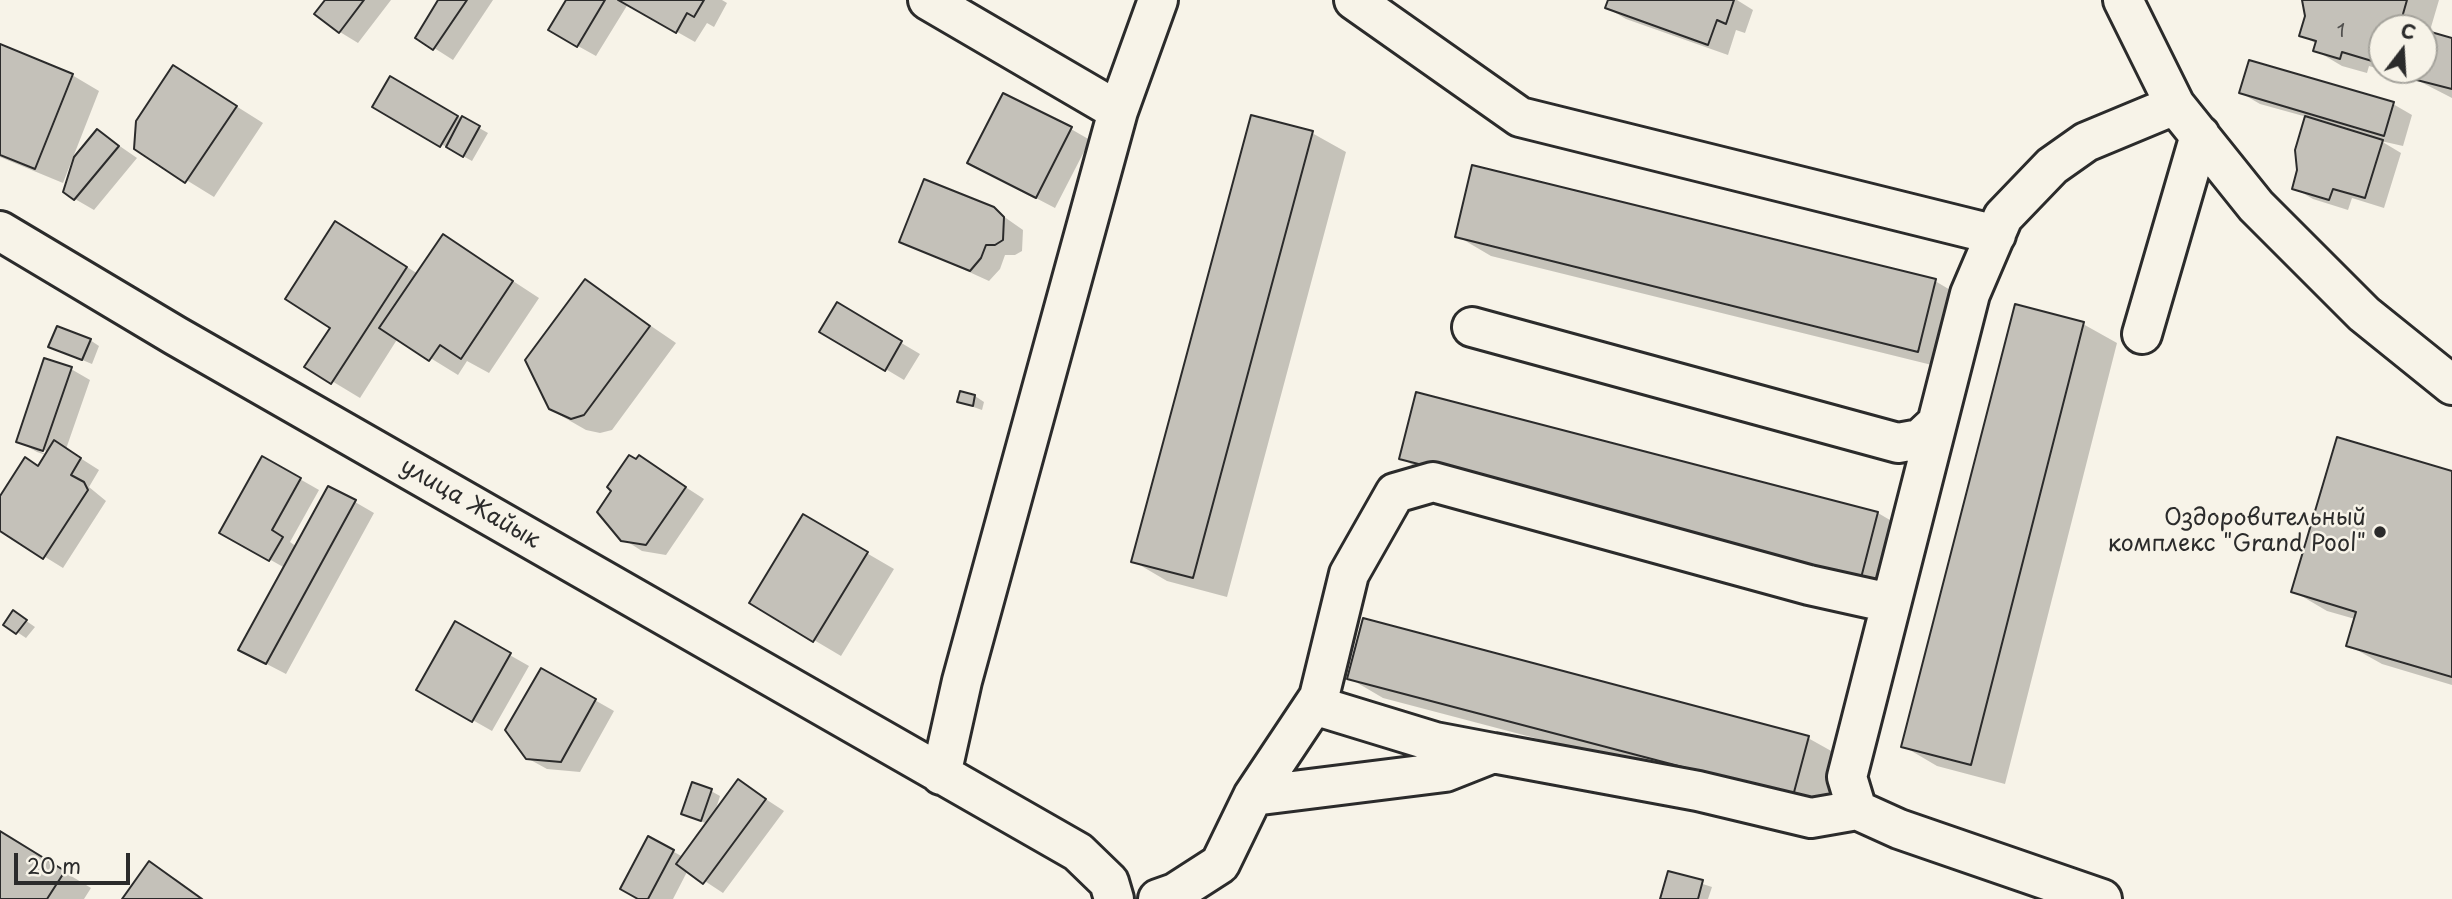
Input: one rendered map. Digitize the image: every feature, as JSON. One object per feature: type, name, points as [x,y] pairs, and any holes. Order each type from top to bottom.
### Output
[{"type":"street","points":[[929,0],[1118,111]]},
{"type":"street","points":[[941,775],[962,681],[1118,111],[1158,0]]},
{"type":"street","points":[[1354,0],[1520,117],[1996,235]]},
{"type":"street","points":[[2123,0],[2175,105],[2256,206],[2364,314],[2452,385]]},
{"type":"street","points":[[1857,810],[1847,777],[1970,294],[2003,217],[2052,166],[2086,142],[2175,105]]},
{"type":"street","points":[[2142,334],[2200,135]]},
{"type":"street","name":"улица Жайык","points":[[0,231],[176,336],[1078,852],[1109,882],[1114,899]]},
{"type":"street","points":[[1472,327],[1898,443],[1920,439],[1935,425]]},
{"type":"street","points":[[1158,899],[1175,892],[1220,864],[1253,796],[1319,697],[1349,574],[1395,493],[1433,482],[1809,585],[1890,603]]},
{"type":"street","points":[[1314,705],[1435,742],[1698,791],[1811,818],[1857,810],[1899,829],[2102,899]]},
{"type":"street","points":[[1253,796],[1445,772],[1493,753]]},
{"type":"building","points":[[325,0],[364,0],[339,33],[314,14]]},
{"type":"building","points":[[438,0],[467,0],[433,50],[415,38]]},
{"type":"building","points":[[566,0],[605,0],[577,47],[548,30]]},
{"type":"building","points":[[618,0],[704,0],[694,17],[687,13],[676,33]]},
{"type":"building","points":[[1608,0],[1734,0],[1726,24],[1717,20],[1708,45],[1605,8]]},
{"type":"building","points":[[2302,0],[2407,0],[2403,14],[2368,14],[2368,60],[2342,52],[2340,59],[2313,51],[2316,41],[2299,36],[2305,16]]},
{"type":"building","points":[[2438,34],[2452,38],[2452,89],[2432,84],[2438,84]]},
{"type":"building","points":[[0,44],[73,74],[35,169],[0,155]]},
{"type":"building","points":[[2249,60],[2394,102],[2384,136],[2239,93]]},
{"type":"building","points":[[173,65],[237,106],[185,183],[134,149],[136,121]]},
{"type":"building","points":[[390,76],[458,116],[440,147],[372,107]]},
{"type":"building","points":[[1003,93],[1072,127],[1036,198],[967,163]]},
{"type":"building","points":[[1251,115],[1313,131],[1193,578],[1131,562]]},
{"type":"building","points":[[462,116],[480,126],[463,157],[446,147]]},
{"type":"building","points":[[2305,116],[2383,140],[2365,198],[2333,189],[2329,200],[2292,189],[2297,170],[2295,150]]},
{"type":"building","points":[[97,129],[119,146],[74,200],[63,192],[74,157]]},
{"type":"building","points":[[1472,165],[1936,279],[1918,352],[1455,237]]},
{"type":"building","points":[[924,179],[994,207],[1004,217],[1003,240],[995,245],[986,245],[981,258],[970,271],[899,242]]},
{"type":"building","points":[[335,221],[407,267],[331,384],[304,367],[330,328],[285,299]]},
{"type":"building","points":[[443,234],[513,281],[461,359],[440,345],[429,361],[379,328]]},
{"type":"building","points":[[585,279],[650,326],[584,415],[571,419],[549,409],[525,360]]},
{"type":"building","points":[[837,302],[902,341],[885,371],[819,332]]},
{"type":"building","points":[[2015,304],[2084,322],[1971,765],[1901,747]]},
{"type":"building","points":[[57,326],[91,339],[82,360],[48,347]]},
{"type":"building","points":[[44,358],[72,367],[43,451],[16,442]]},
{"type":"building","points":[[960,391],[975,395],[973,406],[957,402]]},
{"type":"building","points":[[1416,392],[1878,512],[1861,578],[1399,459]]},
{"type":"building","name":"Оздоровительный комплекс \"Grand Pool\"","points":[[2337,437],[2452,471],[2452,677],[2346,646],[2356,612],[2291,592]]},
{"type":"building","points":[[54,440],[81,458],[71,475],[84,482],[88,490],[43,559],[0,531],[0,496],[25,457],[38,466]]},
{"type":"building","points":[[629,455],[636,459],[639,455],[686,487],[646,545],[621,541],[597,512],[611,491],[607,487]]},
{"type":"building","points":[[262,456],[301,478],[272,530],[283,537],[269,561],[219,533]]},
{"type":"building","points":[[328,486],[356,500],[266,664],[238,650]]},
{"type":"building","points":[[803,514],[868,552],[813,642],[749,603]]},
{"type":"building","points":[[13,610],[27,620],[16,634],[3,625]]},
{"type":"building","points":[[1363,618],[1809,736],[1793,796],[1347,679]]},
{"type":"building","points":[[455,621],[511,653],[472,722],[416,690]]},
{"type":"building","points":[[541,668],[596,699],[561,762],[526,759],[505,730]]},
{"type":"building","points":[[738,779],[766,799],[703,884],[676,864]]},
{"type":"building","points":[[692,782],[712,789],[701,821],[681,814]]},
{"type":"building","points":[[0,831],[65,871],[47,899],[0,899]]},
{"type":"building","points":[[648,836],[674,850],[648,899],[638,899],[620,889]]},
{"type":"building","points":[[149,861],[202,899],[122,899]]},
{"type":"building","points":[[1668,871],[1703,880],[1698,899],[1660,899]]},
{"type":"place","name":"Оздоровительный комплекс \"Grand Pool\"","points":[[2380,532]]}]
